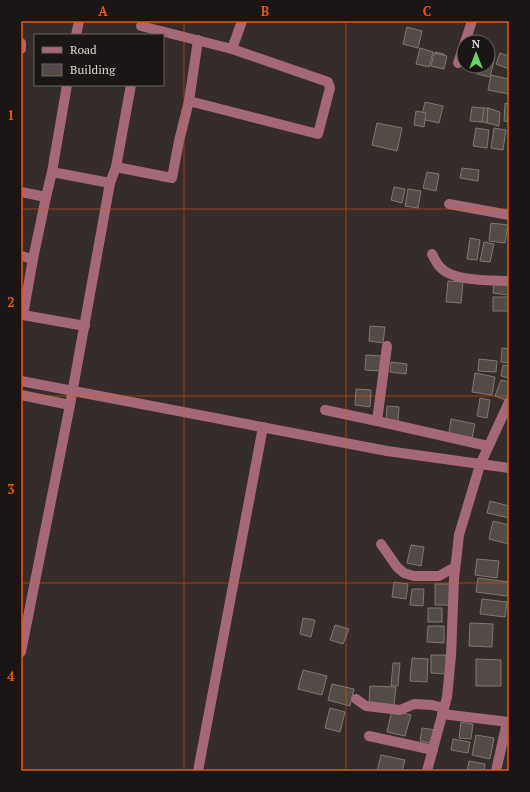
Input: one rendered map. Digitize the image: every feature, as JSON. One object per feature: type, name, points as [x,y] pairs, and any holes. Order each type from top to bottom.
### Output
[{"type":"street","points":[[76,34],[79,21]]},
{"type":"street","points":[[232,49],[242,21]]},
{"type":"street","points":[[468,34],[472,21]]},
{"type":"street","points":[[141,27],[232,49],[328,82],[330,88],[318,134],[189,101]]},
{"type":"street","points":[[116,167],[172,178],[179,140],[189,101],[198,40]]},
{"type":"street","points":[[21,43],[21,49]]},
{"type":"street","points":[[68,86],[52,172],[22,315],[85,326]]},
{"type":"street","points":[[21,652],[85,326],[110,183],[116,167],[130,86]]},
{"type":"street","points":[[52,172],[110,183]]},
{"type":"street","points":[[21,192],[46,197]]},
{"type":"street","points":[[449,204],[509,215]]},
{"type":"street","points":[[432,254],[440,267],[459,277],[509,281]]},
{"type":"street","points":[[21,256],[33,259]]},
{"type":"street","points":[[377,420],[387,346]]},
{"type":"street","points":[[21,381],[386,451],[509,468]]},
{"type":"street","points":[[21,395],[70,405]]},
{"type":"street","points":[[427,771],[447,697],[451,656],[455,567],[459,535],[480,465],[509,402]]},
{"type":"street","points":[[325,410],[377,420],[488,446]]},
{"type":"street","points":[[198,771],[263,427]]},
{"type":"street","points":[[381,544],[397,567],[404,573],[414,576],[439,576],[455,567]]},
{"type":"street","points":[[356,699],[366,706],[400,710],[414,704],[432,705],[443,711],[508,722],[496,771]]},
{"type":"street","points":[[369,736],[433,750]]},
{"type":"building","points":[[407,27],[422,31],[418,48],[403,44]]},
{"type":"building","points":[[420,48],[433,52],[429,67],[416,64]]},
{"type":"building","points":[[435,52],[444,54],[441,68],[431,66]]},
{"type":"building","points":[[434,53],[447,56],[444,69],[431,66]]},
{"type":"building","points":[[500,53],[509,56],[509,69],[496,64]]},
{"type":"building","points":[[477,74],[491,74],[490,77]]},
{"type":"building","points":[[491,75],[509,79],[509,94],[488,90]]},
{"type":"building","points":[[425,102],[443,106],[439,123],[421,119]]},
{"type":"building","points":[[505,103],[509,104],[509,122],[504,121]]},
{"type":"building","points":[[472,107],[484,108],[482,122],[470,121]]},
{"type":"building","points":[[484,108],[488,108],[487,123],[482,122]]},
{"type":"building","points":[[488,108],[500,112],[499,126],[487,123]]},
{"type":"building","points":[[416,111],[426,113],[424,127],[414,125]]},
{"type":"building","points":[[377,123],[402,128],[397,151],[372,145]]},
{"type":"building","points":[[476,128],[489,130],[487,148],[473,146]]},
{"type":"building","points":[[494,128],[506,130],[503,150],[491,148]]},
{"type":"building","points":[[462,168],[479,170],[478,181],[460,178]]},
{"type":"building","points":[[427,172],[439,174],[436,191],[423,188]]},
{"type":"building","points":[[394,187],[405,189],[402,203],[391,200]]},
{"type":"building","points":[[408,189],[421,191],[418,208],[405,206]]},
{"type":"building","points":[[491,223],[508,225],[505,243],[489,241]]},
{"type":"building","points":[[470,238],[480,240],[477,260],[467,259]]},
{"type":"building","points":[[484,242],[494,244],[490,262],[480,261]]},
{"type":"building","points":[[448,281],[463,282],[461,303],[446,302]]},
{"type":"building","points":[[494,281],[509,283],[509,295],[493,293]]},
{"type":"building","points":[[493,297],[509,297],[509,311],[493,311]]},
{"type":"building","points":[[370,326],[385,327],[383,343],[369,341]]},
{"type":"building","points":[[502,348],[509,349],[509,363],[501,362]]},
{"type":"building","points":[[366,355],[382,356],[381,371],[365,370]]},
{"type":"building","points":[[479,359],[497,361],[496,372],[478,371]]},
{"type":"building","points":[[391,362],[407,364],[406,374],[390,372]]},
{"type":"building","points":[[503,365],[509,366],[509,378],[501,376]]},
{"type":"building","points":[[475,373],[495,377],[492,395],[472,392]]},
{"type":"building","points":[[501,380],[509,382],[508,401],[495,396]]},
{"type":"building","points":[[356,389],[371,390],[370,407],[355,405]]},
{"type":"building","points":[[480,398],[490,400],[487,418],[477,416]]},
{"type":"building","points":[[387,406],[399,407],[398,422],[386,421]]},
{"type":"building","points":[[451,419],[475,424],[472,438],[449,433]]},
{"type":"building","points":[[490,501],[509,506],[509,518],[487,513]]},
{"type":"building","points":[[493,521],[509,525],[509,544],[489,539]]},
{"type":"building","points":[[411,545],[424,547],[421,566],[407,563]]},
{"type":"building","points":[[477,559],[499,561],[497,578],[475,575]]},
{"type":"building","points":[[478,578],[509,582],[507,596],[476,592]]},
{"type":"building","points":[[394,582],[408,584],[406,599],[392,597]]},
{"type":"building","points":[[435,584],[450,584],[450,605],[435,605]]},
{"type":"building","points":[[412,589],[424,589],[423,606],[410,605]]},
{"type":"building","points":[[482,599],[507,602],[505,617],[480,614]]},
{"type":"building","points":[[428,608],[442,608],[442,622],[428,622]]},
{"type":"building","points":[[303,618],[315,620],[311,637],[300,634]]},
{"type":"building","points":[[470,623],[493,624],[492,647],[469,646]]},
{"type":"building","points":[[335,625],[349,629],[343,644],[330,640]]},
{"type":"building","points":[[428,626],[444,626],[444,643],[427,642]]},
{"type":"building","points":[[431,655],[446,655],[446,674],[431,673]]},
{"type":"building","points":[[412,658],[428,659],[427,682],[410,681]]},
{"type":"building","points":[[476,659],[501,660],[501,686],[476,686]]},
{"type":"building","points":[[393,663],[400,663],[398,686],[391,686]]},
{"type":"building","points":[[303,670],[327,676],[322,695],[298,689]]},
{"type":"building","points":[[332,684],[354,689],[350,706],[328,700]]},
{"type":"building","points":[[370,686],[396,687],[394,705],[369,703]]},
{"type":"building","points":[[330,708],[345,712],[340,732],[325,728]]},
{"type":"building","points":[[392,710],[411,715],[405,736],[387,732]]},
{"type":"building","points":[[461,722],[473,724],[471,739],[459,738]]},
{"type":"building","points":[[422,728],[436,730],[435,744],[420,741]]},
{"type":"building","points":[[476,735],[494,738],[490,759],[472,755]]},
{"type":"building","points":[[453,739],[470,742],[468,753],[451,750]]},
{"type":"building","points":[[381,755],[405,760],[402,771],[377,771]]},
{"type":"building","points":[[469,761],[485,764],[484,771],[467,771]]}]
